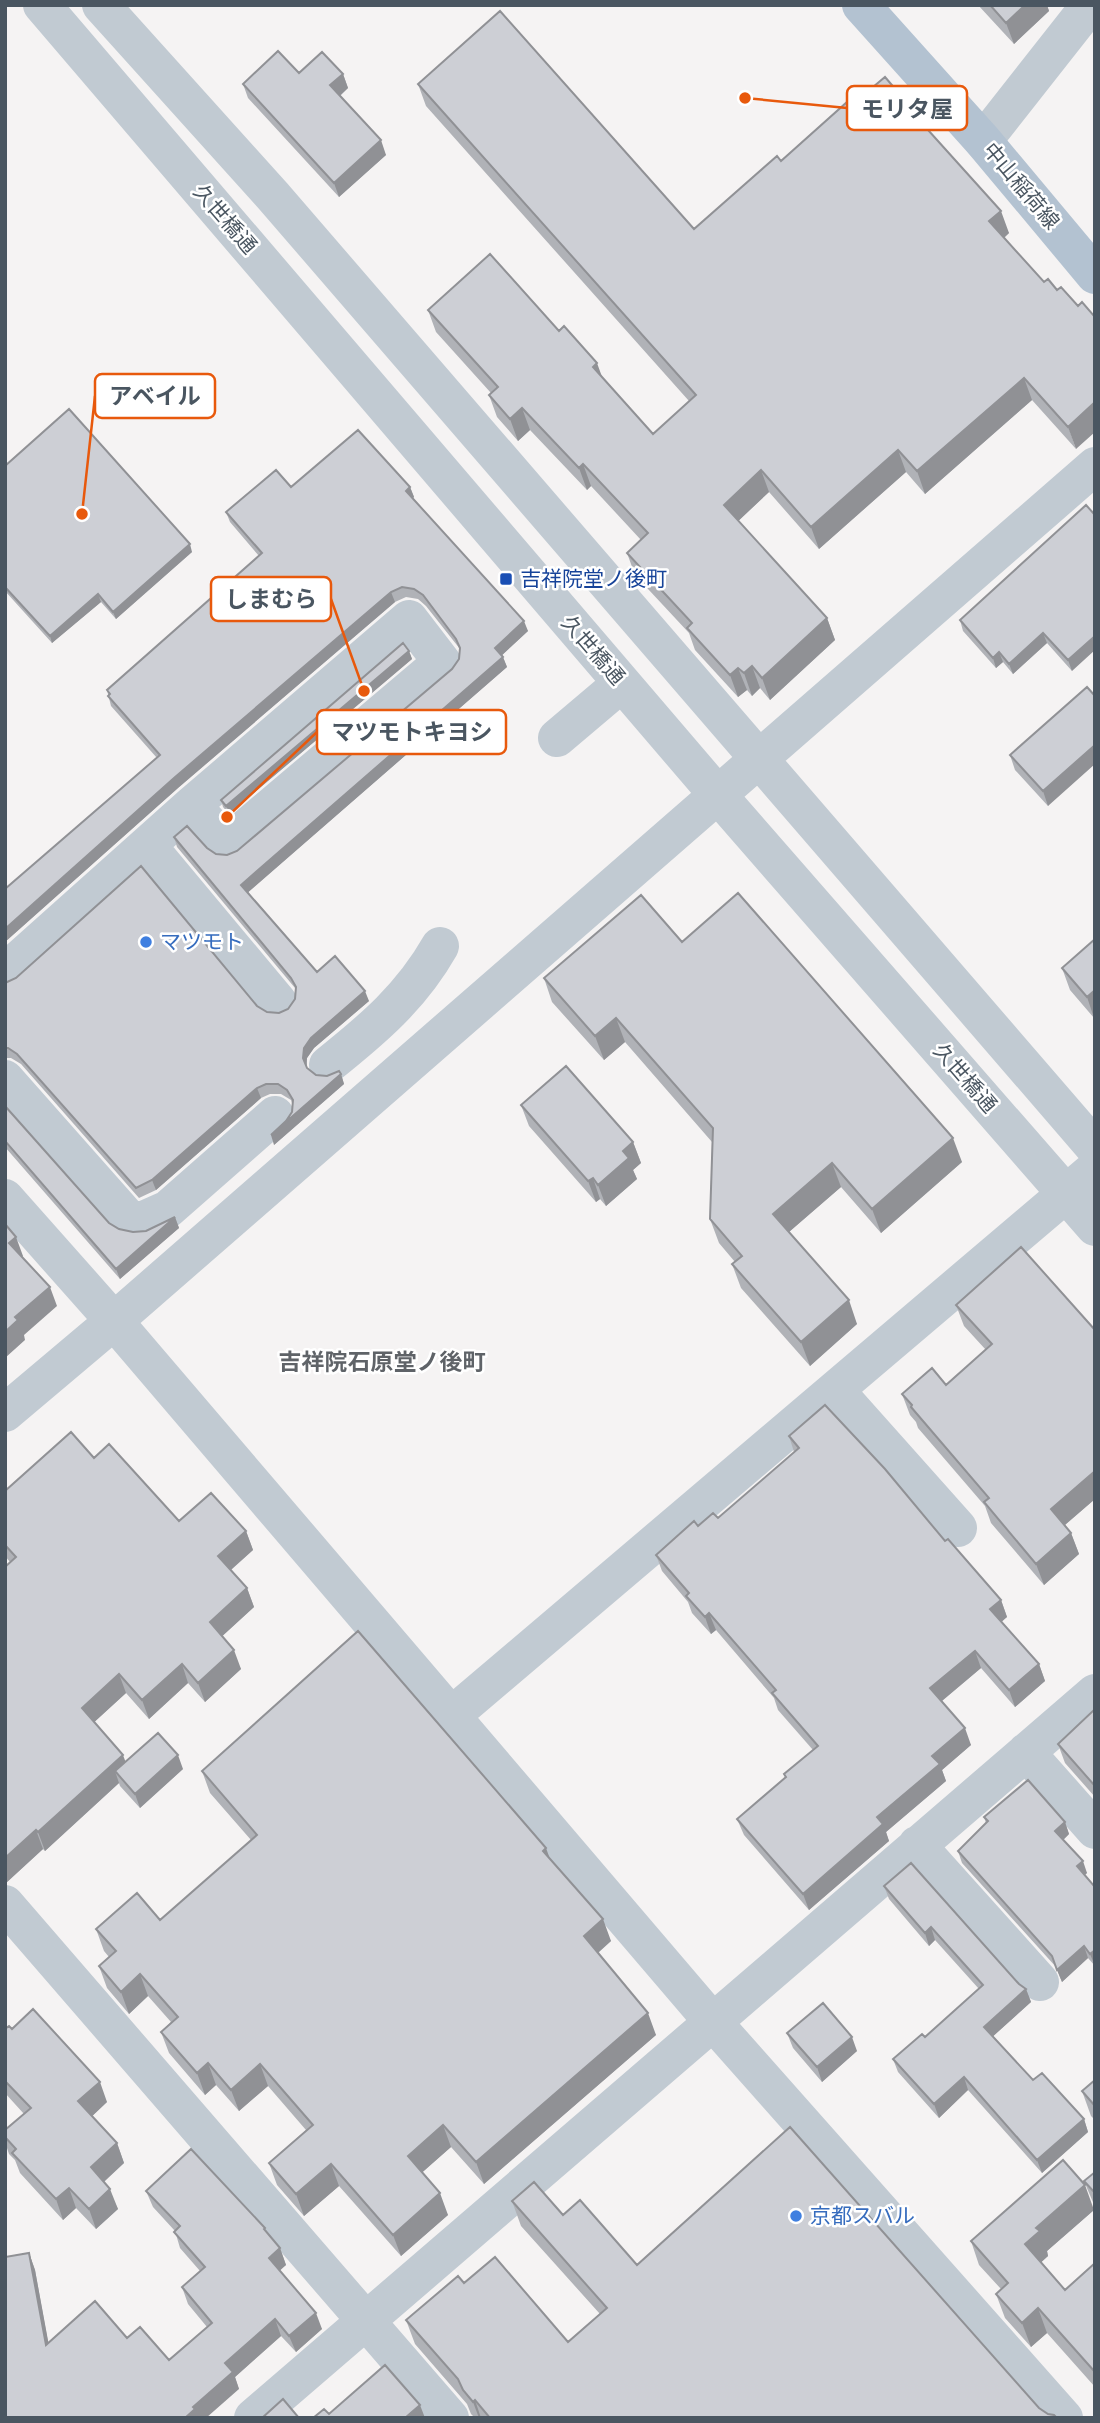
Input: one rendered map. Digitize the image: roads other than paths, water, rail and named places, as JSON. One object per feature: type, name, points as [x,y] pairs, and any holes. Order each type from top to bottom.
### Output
[{"type":"main road","name":"中山稲荷線","points":[[861,5],[984,141],[1095,275]]},
{"type":"street","name":"久世橋通","points":[[42,5],[717,794],[1095,1227]]},
{"type":"street","points":[[101,5],[291,217],[1095,1147]]},
{"type":"street","points":[[984,141],[1090,5]]},
{"type":"street","points":[[5,1413],[717,794],[1092,473]]},
{"type":"street","points":[[5,972],[192,804],[409,619],[442,663],[227,844],[192,804]]},
{"type":"street","points":[[557,738],[622,683]]},
{"type":"street","points":[[147,845],[278,1002]]},
{"type":"street","points":[[328,1065],[381,1023],[426,971],[440,946]]},
{"type":"street","points":[[5,1079],[128,1219],[141,1221],[168,1209],[275,1115]]},
{"type":"street","points":[[451,1716],[1095,1169]]},
{"type":"street","points":[[5,1198],[114,1321],[712,2021],[1064,2418]]},
{"type":"street","points":[[835,1390],[958,1528]]},
{"type":"street","points":[[253,2418],[1095,1693]]},
{"type":"street","points":[[1026,1752],[1095,1830]]},
{"type":"street","points":[[917,1845],[1040,1983]]},
{"type":"street","points":[[5,1904],[450,2418]]},
{"type":"place","name":"モリタ屋","points":[[745,98]]},
{"type":"place","name":"アベイル","points":[[82,514]]},
{"type":"place","name":"吉祥院堂ノ後町","points":[[506,579]]},
{"type":"place","name":"しまむら","points":[[364,691]]},
{"type":"place","name":"マツモトキヨシ","points":[[227,817]]},
{"type":"place","name":"マツモト","points":[[146,942]]},
{"type":"place","name":"京都スバル","points":[[796,2216]]},
{"type":"district","name":"吉祥院石原堂ノ後町","points":[[382,1362]]}]
